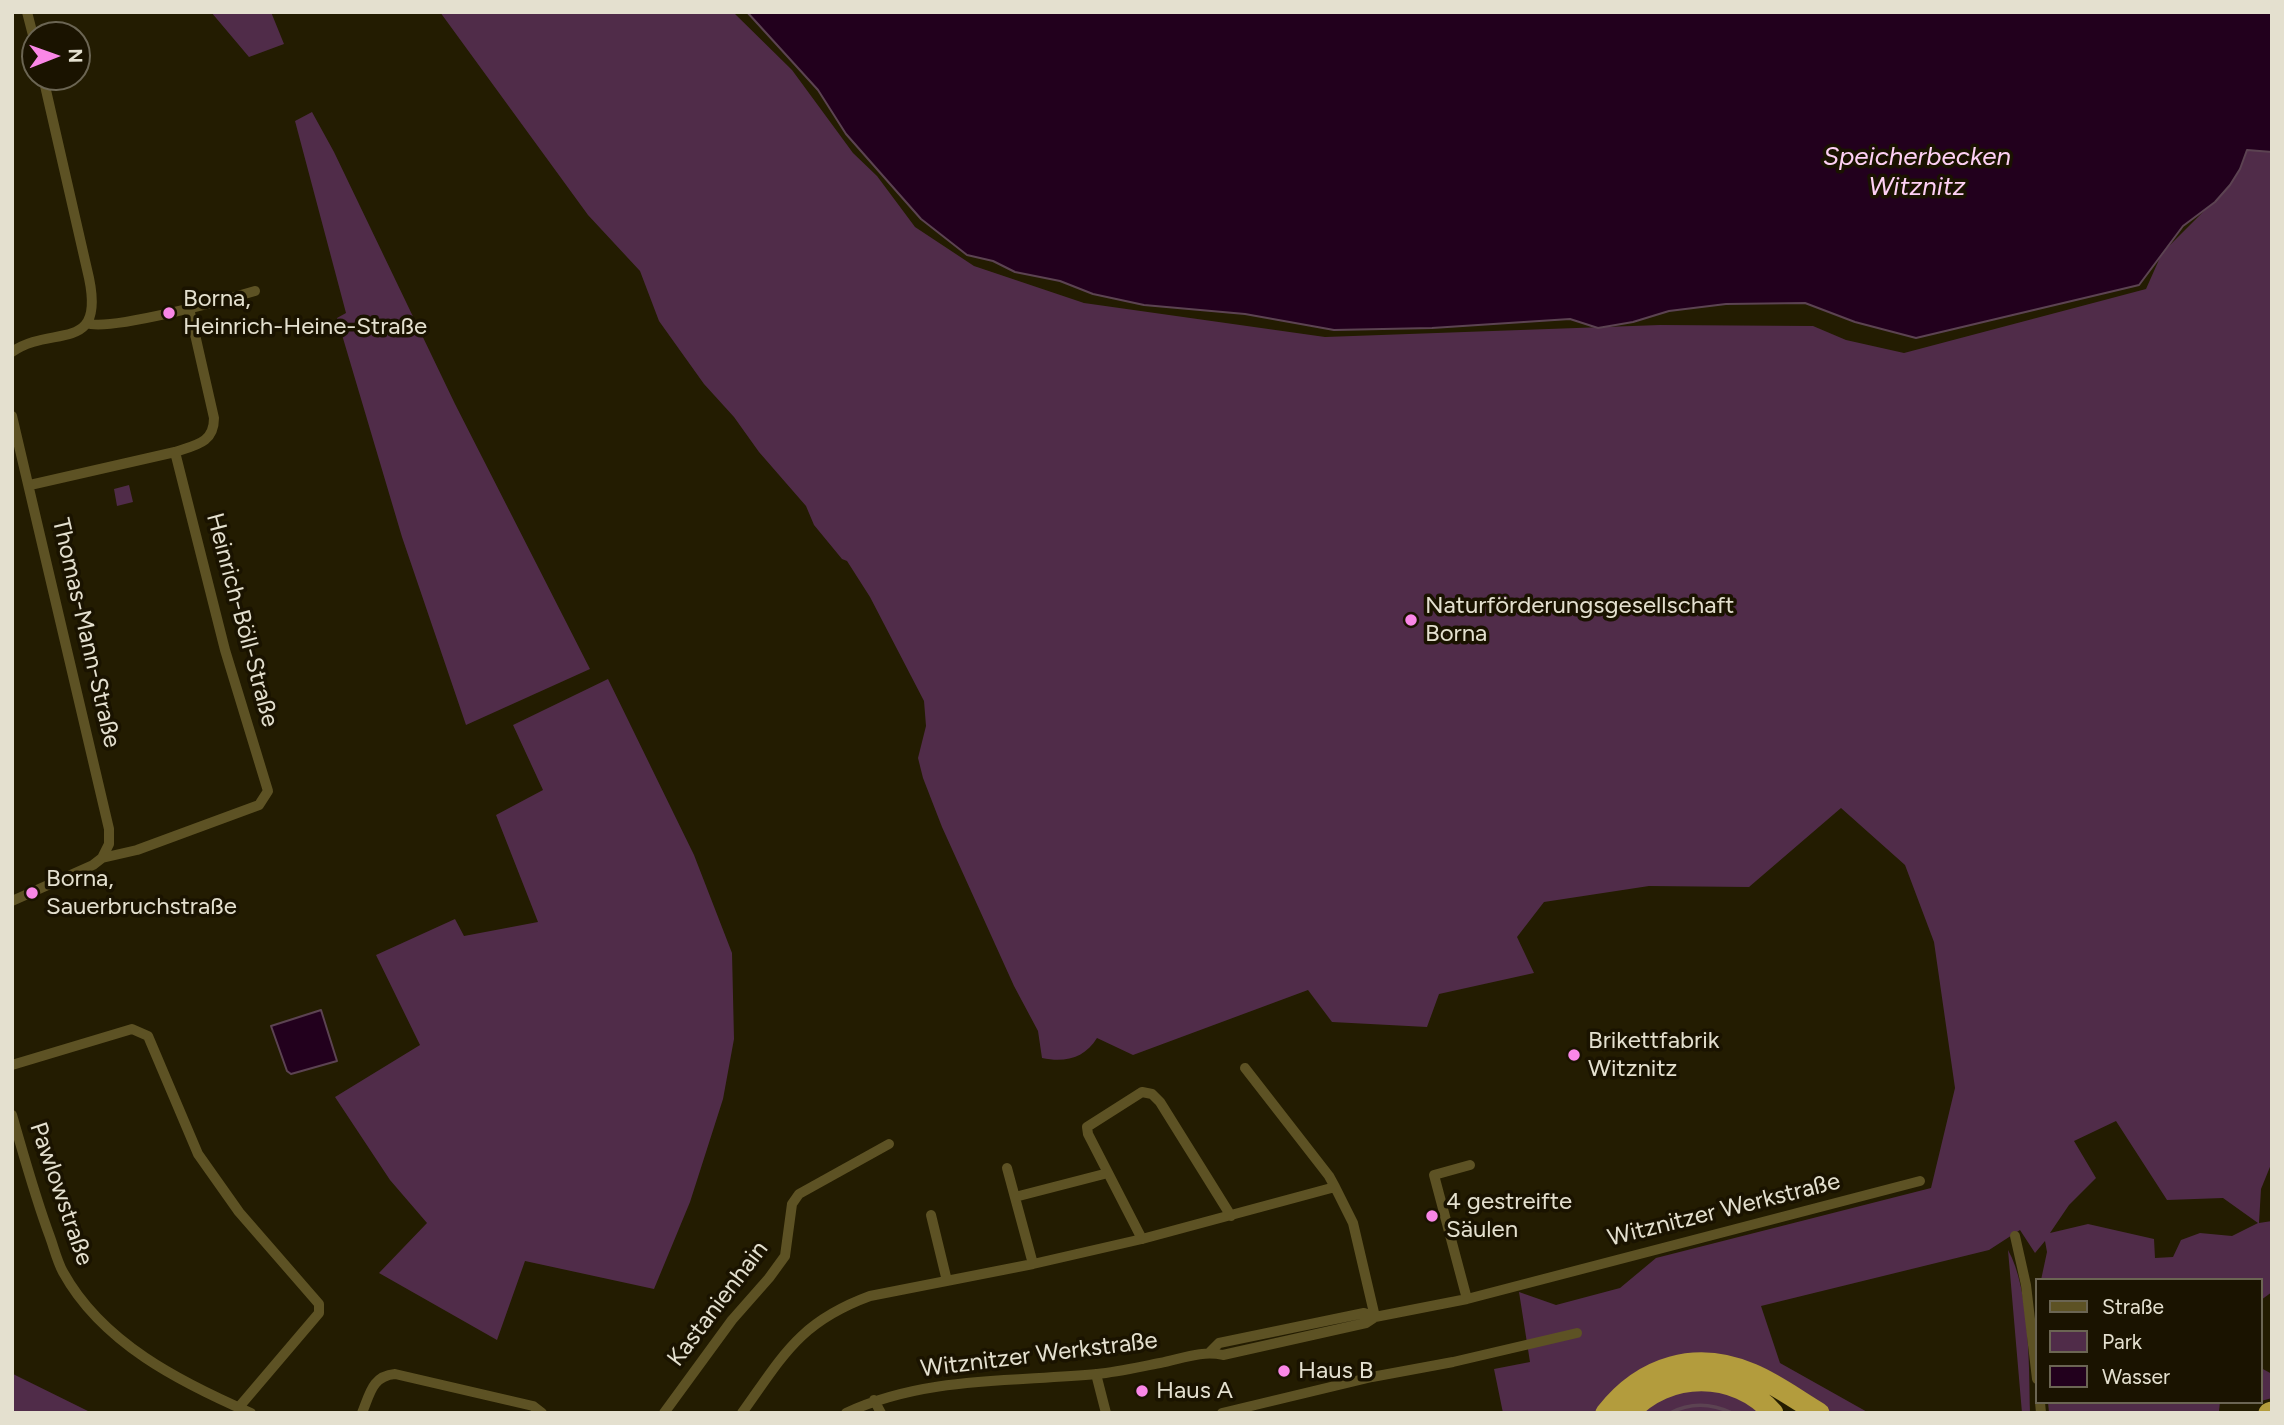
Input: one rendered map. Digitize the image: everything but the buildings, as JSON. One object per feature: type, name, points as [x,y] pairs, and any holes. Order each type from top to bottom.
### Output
[{"type":"highway","points":[[1606,1413],[1621,1395],[1649,1375],[1672,1366],[1707,1363],[1752,1374],[1819,1413]]},
{"type":"highway","points":[[1629,1413],[1654,1392],[1672,1384],[1695,1380],[1719,1381],[1742,1388],[1764,1402],[1773,1413]]},
{"type":"street","points":[[12,352],[23,345],[75,333],[92,315],[93,296],[46,91]]},
{"type":"street","points":[[87,323],[93,326],[118,324],[256,291]]},
{"type":"street","points":[[30,485],[176,452],[205,441],[214,429],[214,415],[189,308]]},
{"type":"street","name":"Thomas-Mann-Straße","points":[[12,416],[109,829],[109,844],[102,858]]},
{"type":"street","name":"Heinrich-Böll-Straße","points":[[102,858],[137,850],[258,805],[265,798],[267,786],[225,650],[176,452]]},
{"type":"street","points":[[12,901],[93,865],[102,858]]},
{"type":"street","points":[[12,1065],[132,1029],[148,1036],[198,1154],[239,1212],[318,1304],[319,1313],[239,1410]]},
{"type":"street","points":[[1245,1068],[1322,1166],[1335,1188],[1353,1223],[1375,1317]]},
{"type":"street","points":[[1142,1239],[1087,1127],[1142,1092],[1152,1094],[1160,1102],[1231,1216]]},
{"type":"street","name":"Pawlowstraße","points":[[12,1115],[40,1210],[62,1270],[84,1304],[114,1333],[154,1364],[239,1410],[251,1413]]},
{"type":"street","name":"Kastanienhain","points":[[664,1413],[732,1320],[769,1279],[785,1256],[792,1204],[799,1194],[889,1143]]},
{"type":"street","points":[[1467,1299],[1434,1175],[1470,1166]]},
{"type":"street","points":[[1007,1168],[1033,1264]]},
{"type":"street","points":[[1015,1198],[1108,1173]]},
{"type":"street","name":"Witznitzer Werkstraße","points":[[846,1413],[874,1400],[921,1389],[1096,1374],[1210,1352],[1223,1355],[1366,1323],[1375,1317],[1467,1299],[1920,1181]]},
{"type":"street","points":[[742,1413],[791,1345],[827,1315],[870,1296],[1033,1264],[1142,1239],[1335,1188]]},
{"type":"street","points":[[931,1215],[947,1281]]},
{"type":"street","points":[[2015,1236],[2026,1285],[2036,1370]]},
{"type":"street","points":[[1222,1413],[1372,1377],[1453,1362],[1577,1333]]},
{"type":"street","points":[[362,1413],[375,1382],[383,1375],[395,1374],[533,1406],[541,1413]]},
{"type":"street","points":[[1096,1374],[1106,1413]]},
{"type":"street","points":[[874,1400],[881,1413]]},
{"type":"green space","points":[[211,12],[271,12],[284,44],[249,57]]},
{"type":"green space","points":[[440,12],[733,12],[792,70],[853,153],[877,176],[915,227],[974,266],[1084,303],[1325,337],[1660,325],[1813,326],[1846,340],[1904,353],[2146,289],[2162,253],[2230,185],[2247,150],[2272,152],[2272,1162],[2261,1189],[2259,1223],[2272,1221],[2272,1292],[2263,1299],[2263,1278],[2041,1278],[2047,1252],[2045,1241],[2035,1253],[2020,1230],[1989,1250],[1761,1306],[1780,1363],[1869,1413],[1832,1413],[1767,1374],[1606,1400],[1596,1413],[1503,1413],[1494,1369],[1530,1362],[1519,1292],[1556,1305],[1620,1288],[1656,1258],[1931,1188],[1955,1088],[1934,942],[1905,865],[1841,808],[1749,887],[1649,886],[1544,902],[1517,937],[1534,973],[1439,994],[1427,1027],[1332,1022],[1308,990],[1133,1055],[1097,1038],[1087,1050],[1074,1057],[1059,1060],[1042,1058],[1038,1031],[1014,986],[942,827],[923,778],[918,758],[926,726],[924,701],[870,597],[847,561],[842,559],[814,525],[806,506],[704,384],[659,321],[640,271],[588,215]],"holes":[[[2116,1121],[2167,1200],[2223,1198],[2258,1223],[2232,1236],[2200,1233],[2181,1240],[2173,1257],[2155,1258],[2154,1239],[2088,1224],[2050,1233],[2069,1205],[2096,1178],[2074,1141]]]},
{"type":"green space","points":[[312,112],[334,152],[455,404],[590,669],[466,725],[402,537],[337,318],[346,313],[295,121]]},
{"type":"green space","points":[[129,485],[133,502],[117,506],[114,489]]},
{"type":"green space","points":[[608,679],[694,855],[732,953],[734,1039],[723,1099],[690,1202],[654,1289],[525,1261],[497,1340],[379,1273],[427,1223],[390,1180],[335,1097],[420,1045],[376,955],[455,919],[464,936],[538,922],[496,815],[543,790],[513,725]]},
{"type":"green space","points":[[2008,1250],[2021,1285],[2024,1307],[2030,1413],[2022,1413]]},
{"type":"green space","points":[[2263,1369],[2272,1374],[2272,1398],[2263,1400]]},
{"type":"green space","points":[[12,1373],[15,1375],[92,1413],[12,1413]]},
{"type":"green space","points":[[1718,1387],[1767,1413],[1637,1413],[1672,1391]]},
{"type":"green space","points":[[2048,1404],[2220,1404],[2219,1411],[2213,1413],[2049,1413]]},
{"type":"water","name":"Speicherbecken Witznitz","points":[[747,12],[2272,12],[2272,152],[2247,150],[2230,185],[2215,202],[2183,226],[2139,285],[1916,338],[1855,322],[1805,303],[1726,304],[1669,311],[1633,322],[1598,328],[1570,319],[1432,328],[1334,330],[1245,314],[1144,305],[1093,294],[1060,281],[1015,272],[993,261],[967,255],[921,219],[846,134],[818,90]]},
{"type":"water","points":[[321,1010],[337,1061],[291,1074],[287,1071],[271,1026]]},
{"type":"waterway","points":[[1670,1413],[1701,1405],[1732,1413]]},
{"type":"place","name":"Borna, Heinrich-Heine-Straße","points":[[169,313]]},
{"type":"place","name":"Naturförderungsgesellschaft Borna","points":[[1411,620]]},
{"type":"place","name":"Borna, Sauerbruchstraße","points":[[32,893]]},
{"type":"place","name":"Brikettfabrik Witznitz","points":[[1574,1055]]},
{"type":"place","name":"4 gestreifte Säulen","points":[[1432,1216]]},
{"type":"place","name":"Haus B","points":[[1284,1371]]},
{"type":"place","name":"Haus A","points":[[1142,1391]]}]
